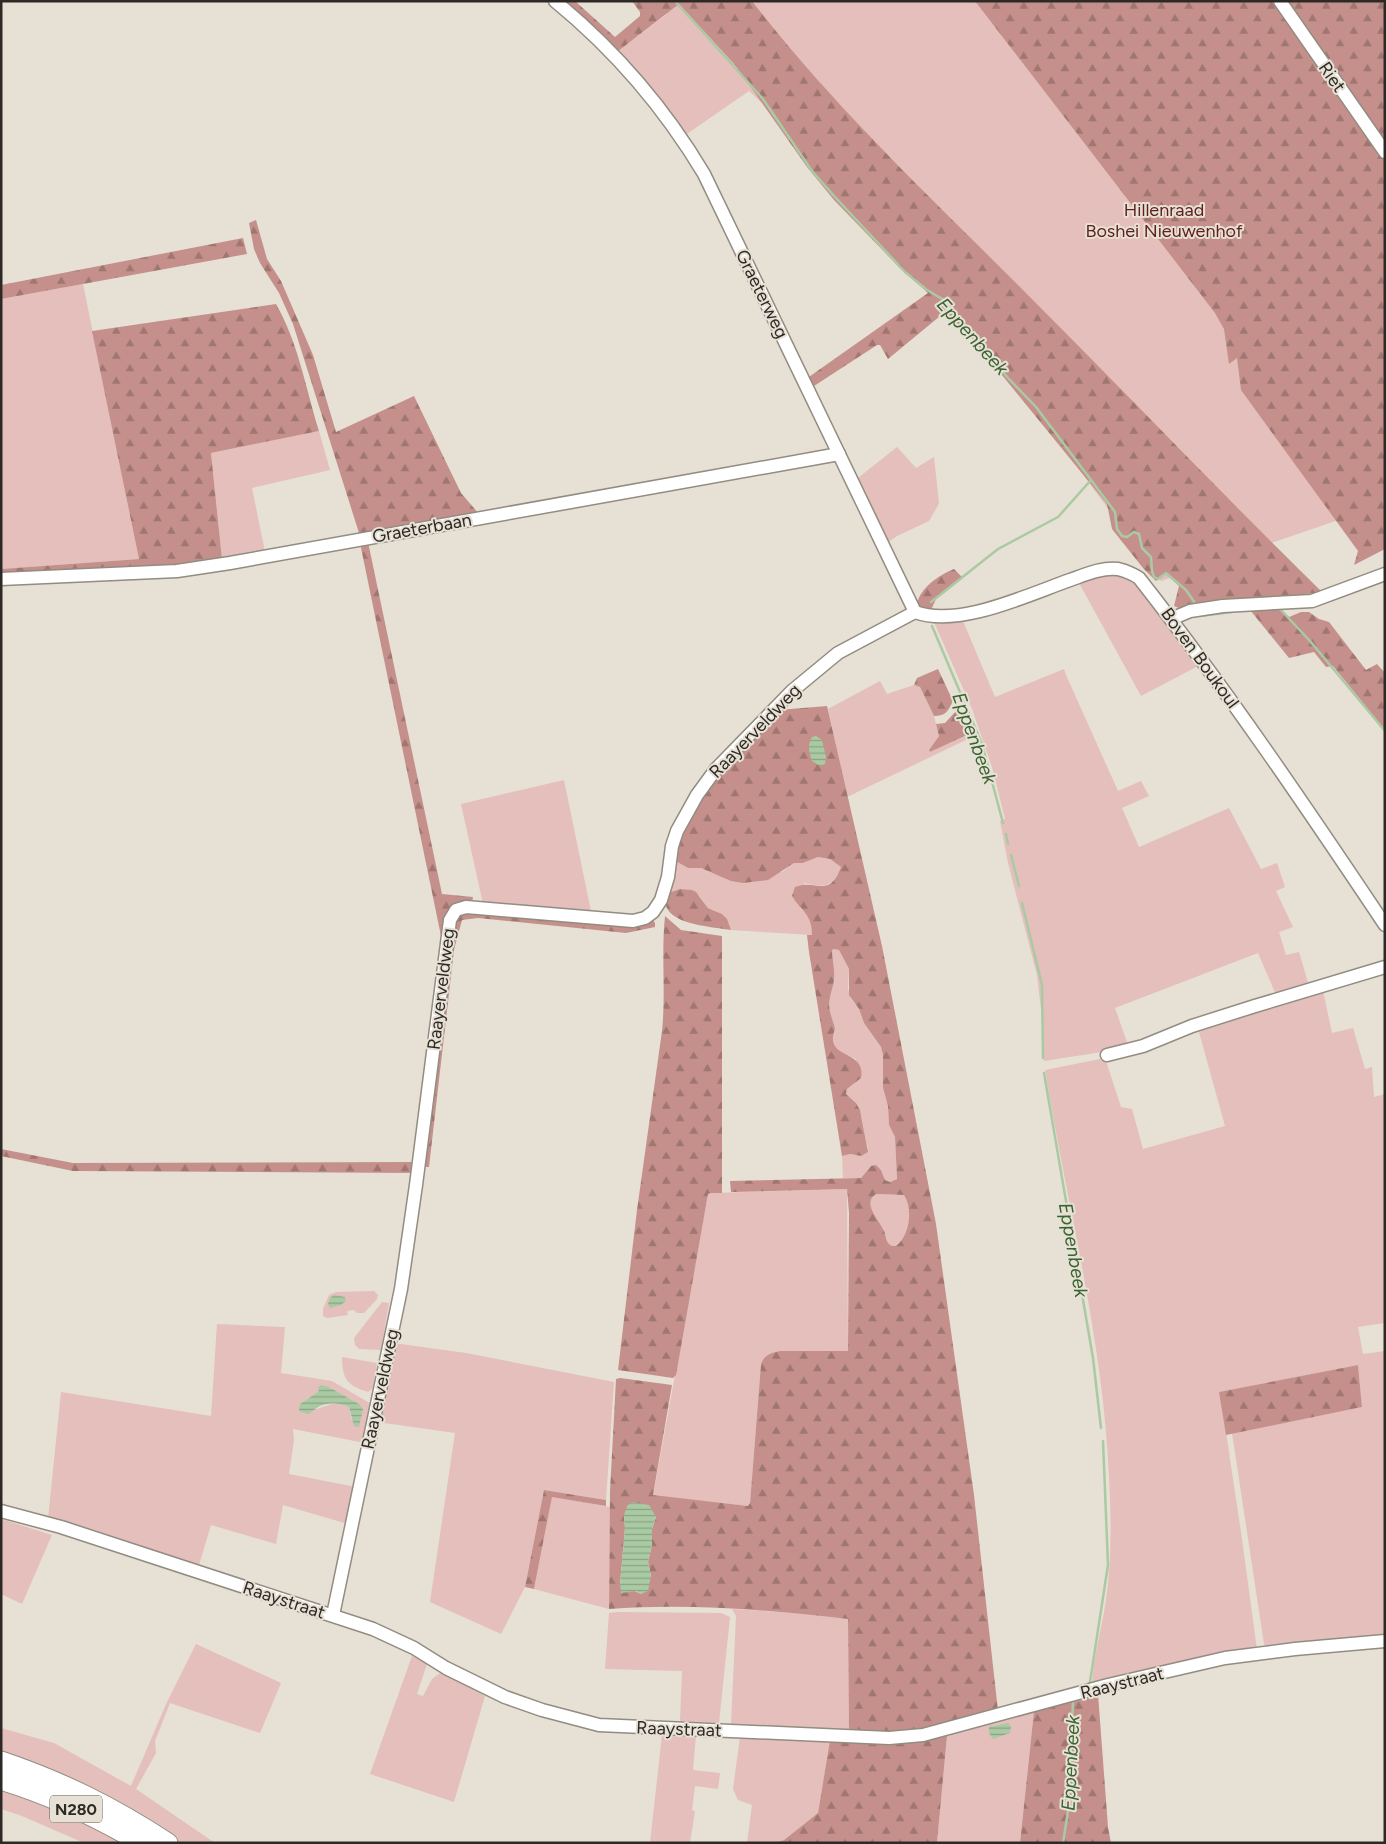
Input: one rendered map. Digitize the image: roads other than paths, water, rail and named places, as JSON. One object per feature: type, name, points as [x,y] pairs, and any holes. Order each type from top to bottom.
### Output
[{"type":"highway","name":"N280","points":[[1,1761],[48,1777],[76,1790],[130,1818],[168,1843]]},
{"type":"highway","name":"N280","points":[[1,1780],[73,1808],[141,1843]]},
{"type":"street","name":"Graeterweg","points":[[555,1],[626,67],[682,137],[704,174],[919,614]]},
{"type":"street","name":"Riet","points":[[1280,1],[1385,152]]},
{"type":"street","name":"Graeterbaan","points":[[1,579],[177,571],[221,565],[840,454]]},
{"type":"street","name":"Boven Boukoul","points":[[919,614],[951,617],[970,613],[1081,576],[1105,570],[1118,569],[1139,578],[1281,770],[1385,925]]},
{"type":"street","points":[[1171,619],[1190,611],[1223,606],[1312,601],[1385,574]]},
{"type":"street","name":"Raayerveldweg","points":[[333,1616],[401,1289],[450,920],[456,910],[466,907],[633,921],[645,918],[654,912],[661,900],[668,877],[676,831],[697,795],[716,769],[792,691],[838,653],[919,614]]},
{"type":"street","points":[[1107,1055],[1143,1046],[1192,1026],[1385,967]]},
{"type":"street","name":"Raaystraat","points":[[1,1511],[61,1527],[372,1629],[414,1648],[446,1668],[505,1697],[576,1720],[599,1725],[889,1738],[923,1735],[1108,1685],[1225,1658],[1295,1649],[1385,1641]]},
{"type":"waterway","name":"Eppenbeek","points":[[675,1],[763,99],[812,171],[905,272],[927,290],[944,300],[1008,378],[1036,407],[1091,480],[1058,517],[998,549],[931,602]]},
{"type":"waterway","points":[[1091,480],[1115,512],[1117,529],[1122,536],[1127,537],[1134,532],[1139,534],[1142,548],[1151,557],[1154,577],[1158,579],[1166,573],[1186,590],[1197,606]]},
{"type":"waterway","points":[[1278,609],[1310,641],[1385,731]]},
{"type":"waterway","points":[[1200,616],[1232,612]]},
{"type":"waterway","name":"Eppenbeek","points":[[932,626],[982,744],[1003,823]]},
{"type":"waterway","name":"Eppenbeek","points":[[1006,834],[1008,844]]},
{"type":"waterway","name":"Eppenbeek","points":[[1011,855],[1019,886]]},
{"type":"waterway","name":"Eppenbeek","points":[[1022,903],[1042,985],[1043,1058]]},
{"type":"waterway","name":"Eppenbeek","points":[[1044,1073],[1093,1358],[1101,1428]]},
{"type":"waterway","name":"Eppenbeek","points":[[1090,1682],[1108,1565],[1103,1441]]},
{"type":"waterway","name":"Eppenbeek","points":[[1063,1843],[1068,1811],[1073,1701],[1090,1697]]},
{"type":"park label","name":"Hillenraad Boshei Nieuwenhof","points":[[1164,220]]}]
